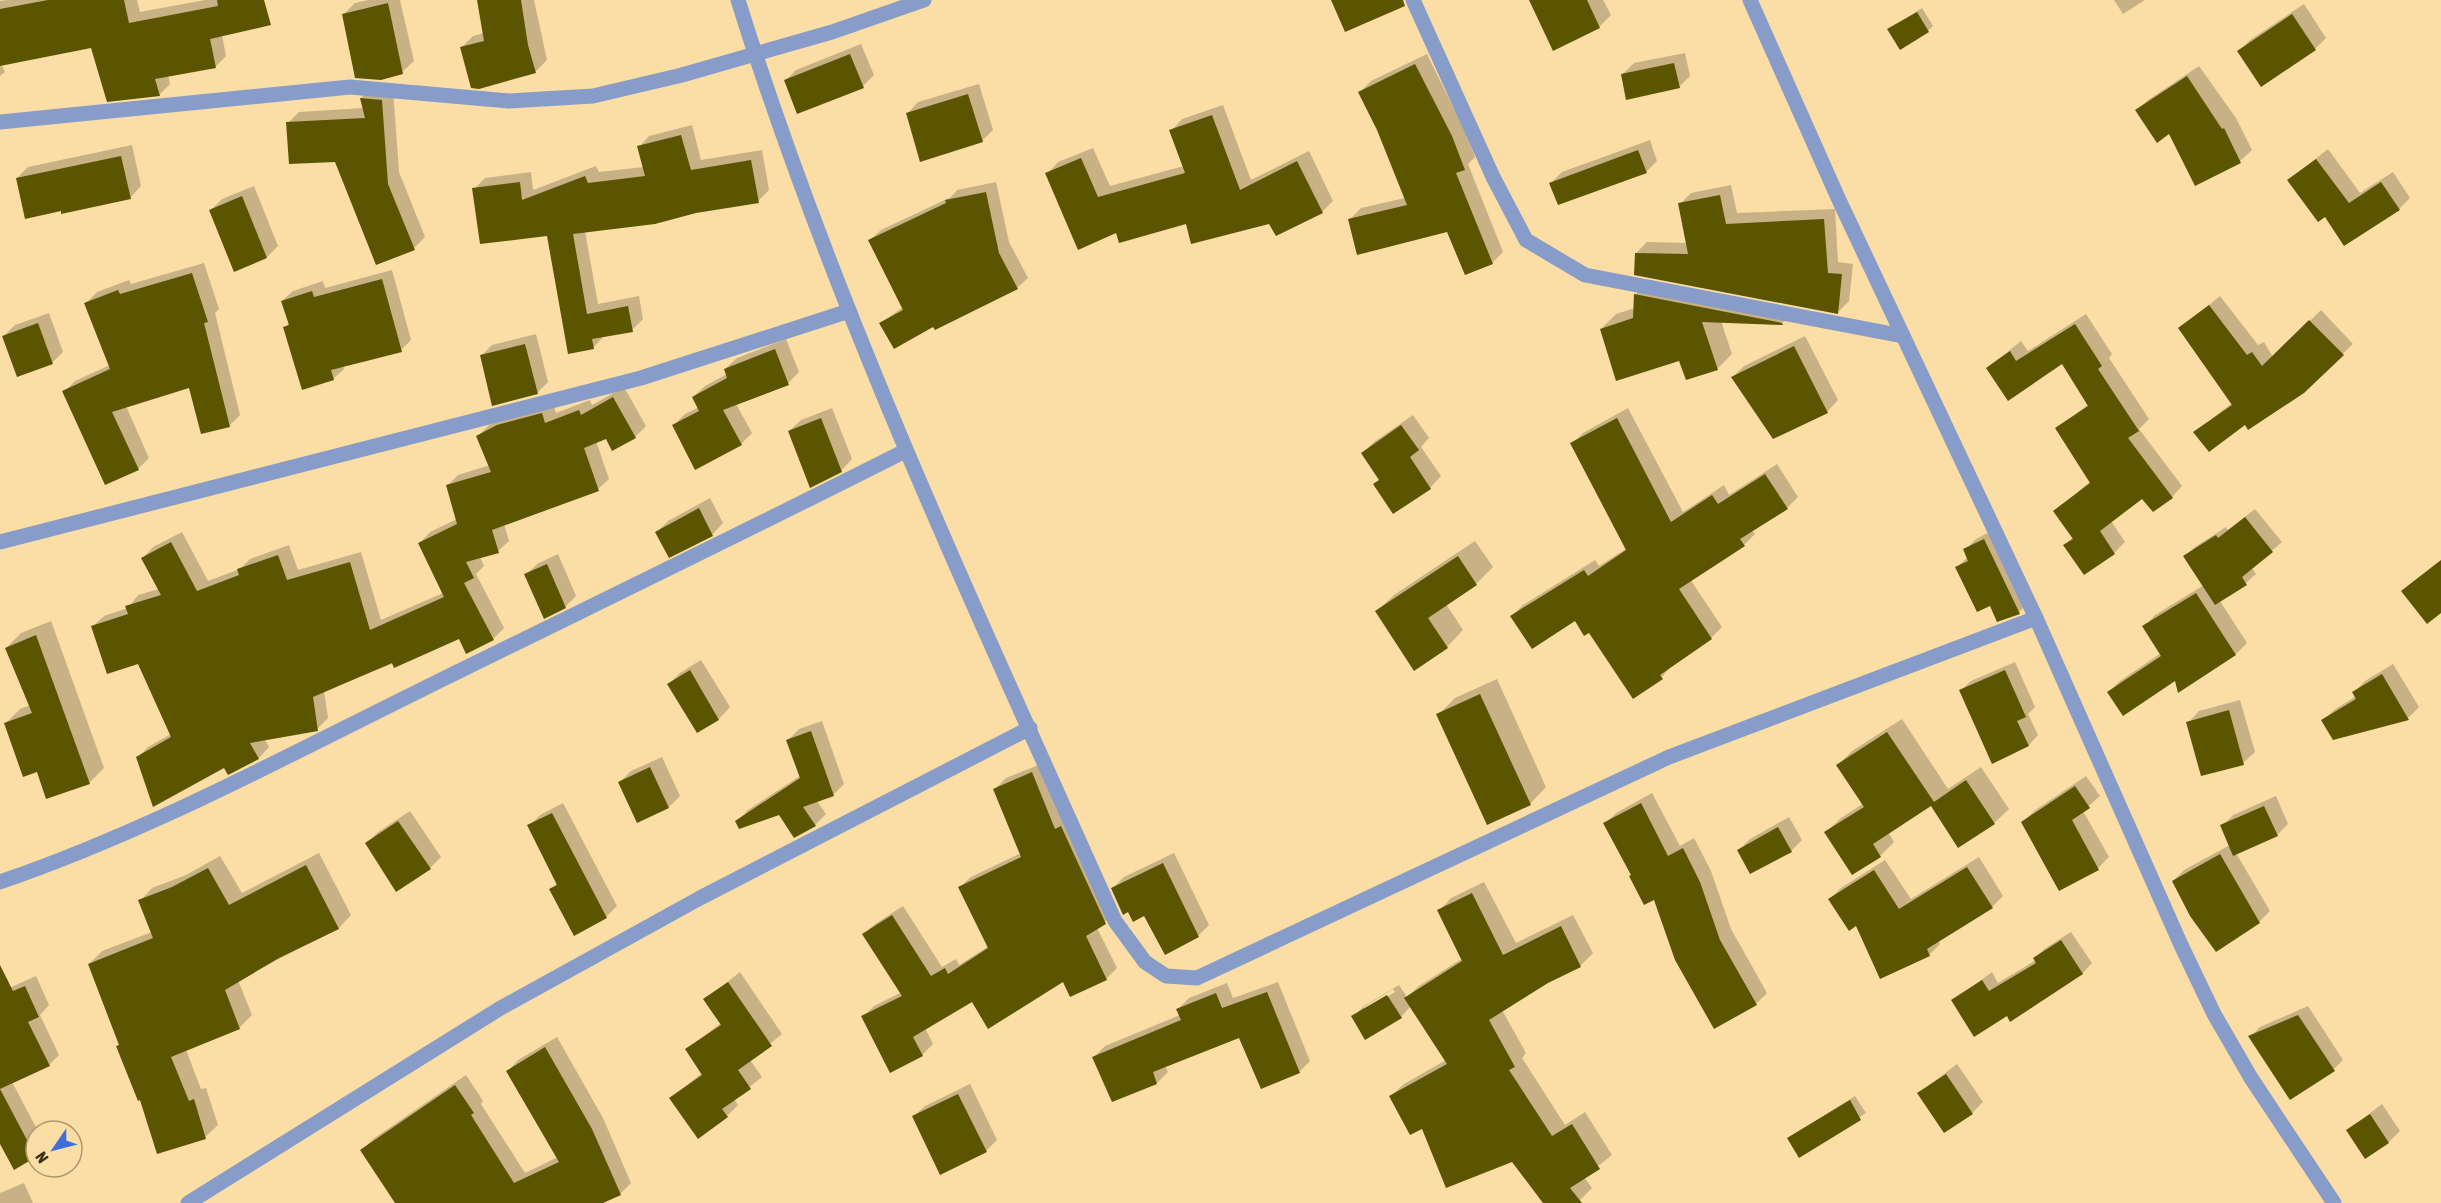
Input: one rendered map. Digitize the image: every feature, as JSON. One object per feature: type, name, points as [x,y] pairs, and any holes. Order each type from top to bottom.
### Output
[{"type":"street","points":[[738,0],[755,54],[849,311],[905,451],[1115,921],[1145,962],[1166,976],[1197,978],[1669,757],[2036,618]]},
{"type":"street","points":[[0,122],[350,87],[509,101],[593,96],[832,32],[924,0]]},
{"type":"street","points":[[1413,0],[1493,177],[1526,240],[1585,275],[1903,336]]},
{"type":"street","points":[[1750,0],[1903,336],[2036,618],[2176,934],[2214,1014],[2251,1078],[2334,1203]]},
{"type":"street","points":[[0,542],[641,378],[849,311]]},
{"type":"street","points":[[0,882],[51,864],[197,801],[667,571],[905,451]]},
{"type":"street","points":[[188,1203],[499,1009],[700,898],[1030,728]]},
{"type":"building","points":[[48,0],[124,0],[129,23],[218,6],[217,0],[264,0],[271,25],[210,39],[216,68],[155,79],[160,96],[107,102],[91,48],[0,66],[0,9]]},
{"type":"building","points":[[477,0],[521,0],[528,45],[536,73],[479,89],[471,88],[460,47],[484,41]]},
{"type":"building","points":[[1331,0],[1403,0],[1405,6],[1345,32]]},
{"type":"building","points":[[1529,0],[1587,0],[1600,28],[1553,51]]},
{"type":"building","points":[[388,3],[403,74],[381,80],[355,78],[342,14]]},
{"type":"building","points":[[1917,12],[1929,32],[1900,50],[1887,29]]},
{"type":"building","points":[[2292,14],[2316,50],[2261,87],[2237,51]]},
{"type":"building","points":[[850,54],[864,88],[797,114],[784,80]]},
{"type":"building","points":[[1674,63],[1680,88],[1626,100],[1621,74]]},
{"type":"building","points":[[1415,64],[1452,136],[1465,170],[1456,173],[1493,264],[1465,275],[1447,232],[1357,255],[1348,219],[1407,205],[1377,130],[1358,92]]},
{"type":"building","points":[[2187,76],[2222,129],[2224,128],[2241,163],[2195,186],[2169,134],[2157,143],[2135,110]]},
{"type":"building","points":[[968,94],[983,142],[920,162],[906,113]]},
{"type":"building","points":[[360,98],[382,100],[388,184],[415,250],[376,265],[335,162],[289,164],[286,122],[365,118]]},
{"type":"building","points":[[1212,115],[1240,190],[1297,161],[1323,213],[1276,236],[1269,224],[1191,244],[1186,224],[1119,243],[1116,233],[1078,250],[1045,173],[1081,158],[1098,197],[1185,173],[1169,130]]},
{"type":"building","points":[[681,135],[691,170],[751,160],[759,203],[696,213],[655,224],[573,234],[587,314],[628,306],[633,332],[592,339],[594,349],[568,354],[547,236],[480,244],[472,188],[520,182],[522,200],[585,176],[588,183],[645,176],[637,146]]},
{"type":"building","points":[[1638,150],[1647,173],[1558,205],[1549,183]]},
{"type":"building","points":[[121,156],[131,199],[25,219],[16,178]]},
{"type":"building","points":[[2316,159],[2349,203],[2381,182],[2400,210],[2344,246],[2325,217],[2318,222],[2287,180]]},
{"type":"building","points":[[986,192],[999,253],[1018,289],[935,330],[933,327],[894,349],[879,323],[903,310],[868,240],[946,203],[945,200]]},
{"type":"building","points":[[1720,195],[1726,224],[1824,219],[1828,273],[1842,274],[1838,314],[1634,275],[1635,253],[1688,254],[1678,203]]},
{"type":"building","points":[[242,196],[267,258],[234,272],[209,210]]},
{"type":"building","points":[[192,273],[208,322],[204,323],[230,427],[201,434],[189,388],[112,412],[139,470],[105,485],[62,391],[110,369],[84,303],[118,290],[120,294]]},
{"type":"building","points":[[382,279],[402,352],[331,370],[334,380],[302,390],[283,327],[289,325],[281,301],[312,291],[314,297]]},
{"type":"building","points":[[1634,294],[1783,325],[1702,322],[1718,370],[1686,380],[1679,361],[1616,381],[1600,329],[1633,318]]},
{"type":"building","points":[[2209,305],[2247,355],[2252,352],[2262,366],[2309,320],[2344,355],[2304,393],[2248,430],[2245,425],[2209,452],[2193,432],[2232,405],[2178,328]]},
{"type":"building","points":[[38,323],[53,364],[17,377],[2,336]]},
{"type":"building","points":[[2075,324],[2102,366],[2098,369],[2139,431],[2128,438],[2173,498],[2153,512],[2142,499],[2100,531],[2115,554],[2084,575],[2063,545],[2073,539],[2053,511],[2090,483],[2055,428],[2088,406],[2062,364],[2008,401],[1986,368],[2010,351],[2016,361]]},
{"type":"building","points":[[525,344],[538,394],[492,406],[480,355]]},
{"type":"building","points":[[1794,346],[1828,413],[1773,439],[1731,377]]},
{"type":"building","points":[[775,349],[789,385],[723,410],[742,445],[695,470],[672,425],[699,411],[692,397],[727,378],[724,369]]},
{"type":"building","points":[[613,397],[636,438],[612,451],[606,439],[584,448],[599,491],[492,530],[499,553],[466,562],[474,578],[464,583],[494,640],[466,654],[459,639],[394,668],[392,663],[313,697],[318,731],[250,743],[259,759],[228,775],[224,768],[153,807],[136,757],[171,737],[138,664],[107,674],[91,626],[128,614],[125,606],[161,595],[141,558],[171,542],[197,591],[239,575],[237,569],[278,555],[287,580],[350,562],[370,630],[444,597],[418,543],[457,524],[446,485],[491,472],[476,436],[497,425],[542,413],[545,423],[579,410],[581,415]]},
{"type":"building","points":[[821,418],[842,472],[810,488],[788,431]]},
{"type":"building","points":[[1617,418],[1671,522],[1712,495],[1718,504],[1765,474],[1788,509],[1740,539],[1745,546],[1679,589],[1712,639],[1660,675],[1663,679],[1633,699],[1589,633],[1584,636],[1575,621],[1532,649],[1510,616],[1584,570],[1588,576],[1626,550],[1570,443]]},
{"type":"building","points":[[1401,425],[1419,450],[1410,457],[1431,489],[1393,514],[1373,484],[1379,480],[1361,453]]},
{"type":"building","points":[[699,508],[713,536],[669,558],[655,532]]},
{"type":"building","points":[[2245,517],[2273,552],[2242,577],[2247,585],[2215,605],[2183,556],[2216,535],[2218,538]]},
{"type":"building","points":[[1984,539],[2020,614],[1997,622],[1990,606],[1977,612],[1955,567],[1968,561],[1963,549]]},
{"type":"building","points":[[1458,556],[1477,585],[1428,618],[1448,648],[1414,671],[1375,611]]},
{"type":"building","points":[[2441,560],[2441,613],[2427,624],[2401,591]]},
{"type":"building","points":[[547,564],[566,608],[544,619],[524,574]]},
{"type":"building","points":[[2196,593],[2236,655],[2178,693],[2175,681],[2123,716],[2107,692],[2161,656],[2142,626]]},
{"type":"building","points":[[36,635],[90,784],[46,799],[37,772],[23,777],[4,723],[32,713],[5,648]]},
{"type":"building","points":[[690,670],[719,720],[697,733],[667,684]]},
{"type":"building","points":[[2005,670],[2026,717],[2017,721],[2029,746],[1992,764],[1959,690]]},
{"type":"building","points":[[2382,674],[2409,720],[2333,740],[2321,720],[2356,699],[2352,692]]},
{"type":"building","points":[[1480,694],[1531,805],[1487,825],[1436,714]]},
{"type":"building","points":[[2229,710],[2244,765],[2201,776],[2186,722]]},
{"type":"building","points":[[811,731],[834,796],[803,807],[816,826],[794,838],[779,815],[739,829],[735,821],[800,778],[786,740]]},
{"type":"building","points":[[1887,732],[1934,802],[1966,780],[1995,824],[1958,848],[1931,806],[1873,844],[1881,857],[1852,875],[1824,832],[1864,807],[1836,765]]},
{"type":"building","points":[[650,767],[669,808],[637,823],[618,782]]},
{"type":"building","points":[[1032,772],[1055,829],[1061,826],[1106,924],[1086,936],[1107,980],[1070,997],[1063,982],[988,1029],[972,1002],[913,1037],[923,1056],[890,1073],[861,1016],[902,996],[862,934],[892,915],[931,976],[945,968],[948,974],[988,948],[958,887],[1021,857],[993,789]]},
{"type":"building","points":[[2075,786],[2090,808],[2072,820],[2099,870],[2059,891],[2021,822]]},
{"type":"building","points":[[1641,803],[1668,856],[1683,848],[1700,882],[1720,940],[1757,1005],[1714,1029],[1675,960],[1654,900],[1644,905],[1603,823]]},
{"type":"building","points":[[2264,806],[2278,836],[2233,856],[2220,825]]},
{"type":"building","points":[[552,813],[607,918],[574,936],[549,889],[557,885],[527,825]]},
{"type":"building","points":[[398,821],[431,869],[396,892],[365,843]]},
{"type":"building","points":[[1778,827],[1792,852],[1750,874],[1737,850]]},
{"type":"building","points":[[2220,854],[2260,923],[2216,952],[2190,916],[2172,881]]},
{"type":"building","points":[[1163,863],[1199,937],[1165,955],[1144,916],[1133,922],[1128,912],[1123,915],[1111,888]]},
{"type":"building","points":[[306,865],[339,929],[279,958],[225,990],[240,1029],[171,1057],[189,1101],[194,1099],[206,1139],[157,1154],[140,1100],[138,1101],[116,1046],[119,1045],[88,964],[153,938],[138,900],[172,887],[208,868],[229,905]]},
{"type":"building","points":[[1967,867],[1993,908],[1927,949],[1930,956],[1880,979],[1856,926],[1849,931],[1828,899],[1874,870],[1899,909]]},
{"type":"building","points":[[1472,893],[1503,955],[1561,926],[1581,967],[1548,983],[1489,1020],[1515,1067],[1509,1070],[1552,1136],[1572,1124],[1600,1169],[1570,1188],[1582,1203],[1543,1203],[1512,1162],[1446,1188],[1422,1129],[1410,1135],[1389,1096],[1447,1064],[1404,998],[1462,961],[1437,910]]},
{"type":"building","points":[[2061,940],[2083,974],[2010,1022],[2007,1016],[1974,1037],[1951,1000],[1982,980],[1989,991],[2036,963],[2033,958]]},
{"type":"building","points":[[0,965],[13,991],[25,986],[39,1017],[28,1022],[50,1066],[0,1089]]},
{"type":"building","points":[[728,982],[772,1046],[738,1070],[751,1089],[722,1109],[728,1117],[698,1139],[669,1098],[702,1075],[685,1049],[721,1025],[703,999]]},
{"type":"building","points":[[1267,992],[1300,1073],[1261,1089],[1239,1038],[1153,1072],[1157,1084],[1112,1102],[1092,1057],[1181,1020],[1176,1009],[1216,993],[1222,1008]]},
{"type":"building","points":[[1387,995],[1402,1018],[1365,1040],[1351,1016]]},
{"type":"building","points":[[2298,1015],[2335,1071],[2290,1100],[2248,1036]]},
{"type":"building","points":[[545,1047],[592,1129],[621,1195],[603,1203],[395,1203],[360,1150],[455,1085],[474,1113],[471,1115],[514,1183],[559,1162],[506,1071]]},
{"type":"building","points":[[1946,1074],[1973,1114],[1944,1133],[1917,1093]]},
{"type":"building","points":[[0,1089],[24,1134],[24,1164],[14,1170],[0,1144]]},
{"type":"building","points":[[958,1094],[987,1152],[940,1175],[912,1116]]},
{"type":"building","points":[[1850,1100],[1861,1120],[1799,1158],[1787,1138]]},
{"type":"building","points":[[2370,1114],[2389,1143],[2365,1159],[2346,1130]]}]
